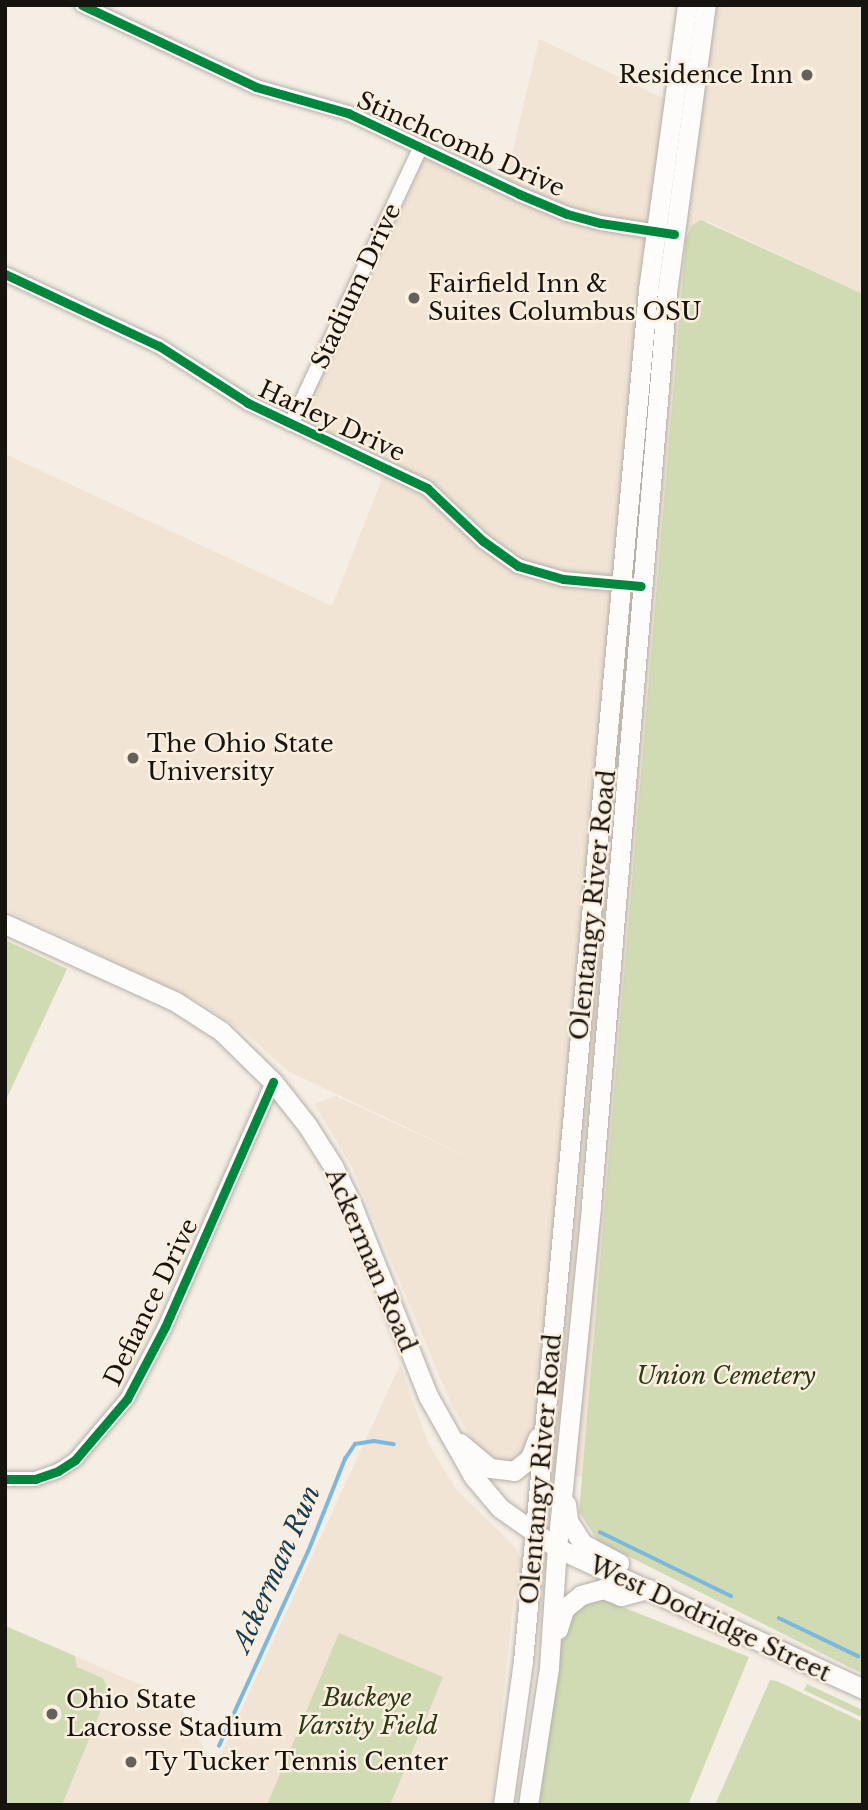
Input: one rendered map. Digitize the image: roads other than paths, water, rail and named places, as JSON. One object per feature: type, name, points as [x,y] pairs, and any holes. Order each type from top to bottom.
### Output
[{"type":"main road","name":"Olentangy River Road","points":[[503,1805],[523,1661],[533,1534],[665,233],[693,8]]},
{"type":"main road","name":"Olentangy River Road","points":[[528,1805],[549,1667],[557,1548],[591,1205],[631,585]]},
{"type":"main road","name":"Ackerman Road","points":[[5,924],[176,1002],[221,1031],[273,1082],[307,1125],[333,1166],[352,1205],[428,1396],[473,1475],[500,1508],[533,1534],[557,1548]]},
{"type":"main road","points":[[446,1430],[490,1468],[514,1471],[530,1458],[546,1413]]},
{"type":"main road","points":[[563,1485],[568,1521],[583,1544],[662,1586],[687,1608]]},
{"type":"main road","name":"West Dodridge Street","points":[[557,1548],[863,1689]]},
{"type":"main road","points":[[549,1667],[561,1617],[573,1599],[603,1589],[621,1595],[648,1589]]},
{"type":"street","name":"Stinchcomb Drive","points":[[82,5],[256,88],[348,113],[567,214],[601,223],[665,233]]},
{"type":"street","name":"Stadium Drive","points":[[291,424],[420,148]]},
{"type":"street","name":"Harley Drive","points":[[5,274],[159,346],[248,403],[427,488],[483,541],[518,566],[563,579],[631,585]]},
{"type":"street","name":"Defiance Drive","points":[[5,1479],[44,1476],[75,1460],[127,1399],[170,1316],[273,1082]]},
{"type":"waterway","name":"Ackerman Run","points":[[219,1746],[308,1552],[345,1459],[355,1444],[374,1441],[394,1444]]},
{"type":"waterway","name":"Ackerman Run","points":[[600,1532],[731,1596]]},
{"type":"waterway","name":"Ackerman Run","points":[[779,1618],[858,1656]]},
{"type":"place","name":"Residence Inn","points":[[807,75]]},
{"type":"place","name":"Fairfield Inn & Suites Columbus OSU","points":[[414,298]]},
{"type":"place","name":"The Ohio State University","points":[[133,758]]},
{"type":"place","name":"Ohio State Lacrosse Stadium","points":[[52,1714]]},
{"type":"place","name":"Ty Tucker Tennis Center","points":[[131,1762]]},
{"type":"park label","name":"Union Cemetery","points":[[726,1376]]},
{"type":"park label","name":"Buckeye Varsity Field","points":[[367,1712]]}]
